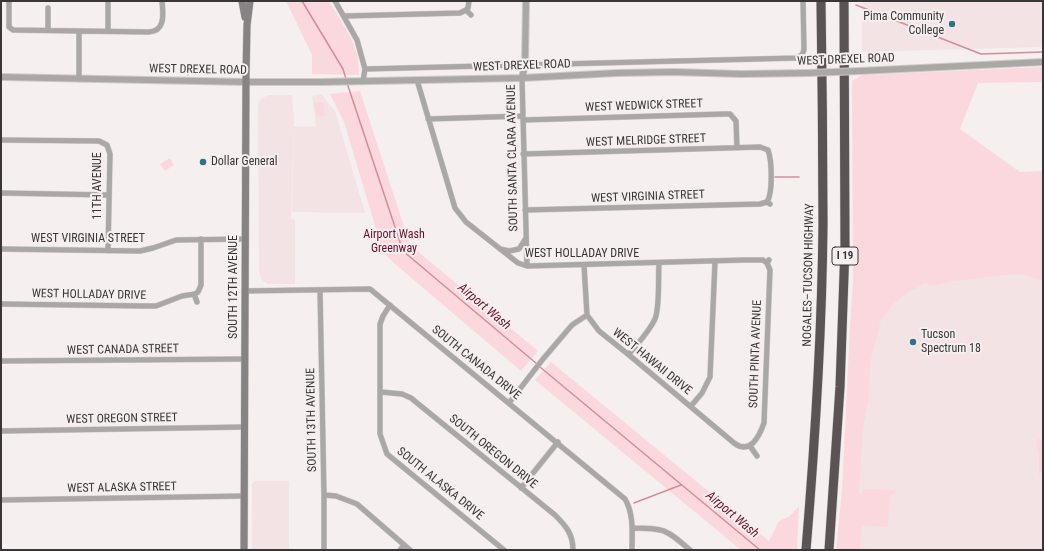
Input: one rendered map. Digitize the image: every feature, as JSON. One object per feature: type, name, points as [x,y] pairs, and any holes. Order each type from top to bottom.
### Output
[{"type":"highway","name":"NOGALES–TUCSON HIGHWAY","points":[[806,550],[814,458],[822,233],[821,1]]},
{"type":"highway","name":"I 19","points":[[829,550],[840,387],[845,254],[844,1]]},
{"type":"main road","name":"SOUTH 12TH AVENUE","points":[[242,1],[247,25]]},
{"type":"main road","name":"SOUTH 12TH AVENUE","points":[[244,550],[246,82],[247,25],[250,1]]},
{"type":"street","points":[[9,1],[9,27],[17,31],[48,30],[151,32],[159,30],[161,26],[163,19],[162,1]]},
{"type":"street","points":[[108,1],[108,31]]},
{"type":"street","points":[[336,1],[358,40],[365,69],[363,81]]},
{"type":"street","points":[[345,16],[460,13],[468,8],[469,1]]},
{"type":"street","name":"SOUTH SANTA CLARA AVENUE","points":[[526,1],[525,64],[522,78],[527,266]]},
{"type":"street","name":"WEST DREXEL ROAD","points":[[365,69],[796,58],[802,55],[804,50],[803,1]]},
{"type":"street","points":[[48,8],[48,30]]},
{"type":"street","points":[[466,10],[471,15]]},
{"type":"street","points":[[79,31],[80,79]]},
{"type":"street","name":"WEST DREXEL ROAD","points":[[1,77],[246,82],[355,82],[522,78],[617,73],[809,73],[1043,62]]},
{"type":"street","name":"WEST HOLLADAY DRIVE","points":[[417,80],[455,208],[466,222],[514,261],[527,266],[759,260],[768,262]]},
{"type":"street","name":"WEST WEDWICK STREET","points":[[428,119],[730,114],[735,115],[737,148]]},
{"type":"street","name":"11TH AVENUE","points":[[1,140],[99,141],[107,144],[110,154],[108,251]]},
{"type":"street","name":"WEST MELRIDGE STREET","points":[[523,154],[760,147],[770,148],[770,194],[768,203]]},
{"type":"street","points":[[1,193],[109,195]]},
{"type":"street","name":"WEST VIRGINIA STREET","points":[[525,210],[768,203]]},
{"type":"street","points":[[498,249],[509,251],[519,249],[526,237]]},
{"type":"street","points":[[197,302],[196,293],[201,285],[201,239]]},
{"type":"street","name":"WEST VIRGINIA STREET","points":[[1,249],[145,251],[176,240],[245,239]]},
{"type":"street","points":[[691,406],[702,393],[710,378],[715,262]]},
{"type":"street","name":"SOUTH PINTA AVENUE","points":[[749,446],[755,439],[764,423],[770,270],[768,262]]},
{"type":"street","points":[[629,354],[647,332],[656,317],[659,263]]},
{"type":"street","points":[[508,403],[542,359],[572,325],[587,315],[584,265]]},
{"type":"street","name":"SOUTH CANADA DRIVE","points":[[244,291],[370,289],[508,403],[558,442],[625,499],[629,505],[632,528],[632,550]]},
{"type":"street","name":"SOUTH 13TH AVENUE","points":[[320,290],[324,550]]},
{"type":"street","name":"WEST HOLLADAY DRIVE","points":[[1,304],[156,306],[182,296],[196,293]]},
{"type":"street","name":"SOUTH ALASKA DRIVE","points":[[390,305],[380,324],[380,434],[387,454],[504,550]]},
{"type":"street","name":"WEST HAWAII DRIVE","points":[[587,315],[599,331],[629,354],[738,446],[743,448],[749,446]]},
{"type":"street","name":"WEST CANADA STREET","points":[[1,361],[244,359]]},
{"type":"street","name":"SOUTH OREGON DRIVE","points":[[381,392],[402,394],[411,398],[521,488],[564,524],[570,533],[573,550]]},
{"type":"street","name":"WEST OREGON STREET","points":[[1,432],[244,427]]},
{"type":"street","points":[[521,488],[558,442]]},
{"type":"street","points":[[749,446],[756,456]]},
{"type":"street","points":[[324,495],[336,496],[350,500],[357,504],[410,550]]},
{"type":"street","name":"WEST ALASKA STREET","points":[[1,500],[244,496]]},
{"type":"street","points":[[632,528],[662,530],[671,534],[690,550]]},
{"type":"street","points":[[400,550],[404,545]]},
{"type":"shaded area","name":"Pima Community College","points":[[862,1],[1043,1],[1043,47],[862,52]]},
{"type":"shaded area","points":[[321,94],[335,111],[365,213],[292,212],[294,127],[316,126],[312,96]]},
{"type":"shaded area","points":[[268,95],[292,95],[294,120],[291,219],[295,220],[295,284],[267,284],[262,280],[259,273],[258,104],[261,99]]},
{"type":"shaded area","points":[[1043,271],[1043,550],[849,550],[857,420],[887,274]]},
{"type":"shaded area","points":[[255,481],[289,481],[289,550],[252,550],[252,484]]},
{"type":"green space","points":[[286,1],[329,1],[351,38],[358,56],[359,75],[312,74],[312,55]]},
{"type":"green space","points":[[1043,67],[1043,82],[978,83],[960,129],[1020,172],[1043,171],[1043,281],[1026,275],[1015,274],[954,281],[929,286],[926,283],[907,293],[892,305],[881,320],[870,363],[869,395],[863,429],[859,489],[859,493],[862,493],[863,489],[896,490],[895,494],[890,495],[888,527],[862,526],[860,548],[877,550],[836,550],[842,490],[853,281],[852,81],[862,75]]},
{"type":"green space","name":"Airport Wash Greenway","points":[[360,91],[410,245],[538,351],[521,371],[395,264],[383,252],[344,122],[330,94]]},
{"type":"green space","points":[[323,102],[325,115],[317,117],[314,103]]},
{"type":"green space","points":[[170,158],[174,165],[165,171],[160,164]]},
{"type":"green space","points":[[551,362],[769,541],[779,521],[789,517],[799,506],[797,550],[741,550],[535,380]]},
{"type":"green space","points":[[1038,439],[1043,440],[1043,474],[1039,474],[1039,452],[1036,443]]},
{"type":"waterway","name":"Airport Wash","points":[[302,1],[343,69],[346,79]]},
{"type":"waterway","points":[[856,5],[981,54],[1043,52]]},
{"type":"waterway","points":[[188,75],[189,64]]},
{"type":"waterway","name":"Airport Wash","points":[[347,83],[403,251],[537,364]]},
{"type":"waterway","points":[[775,177],[799,177]]},
{"type":"waterway","name":"Airport Wash","points":[[540,367],[760,550]]},
{"type":"waterway","points":[[634,503],[681,485]]},
{"type":"place","name":"Pima Community College","points":[[952,24]]},
{"type":"place","name":"Dollar General","points":[[203,162]]},
{"type":"place","name":"Tucson Spectrum 18","points":[[913,342]]}]
